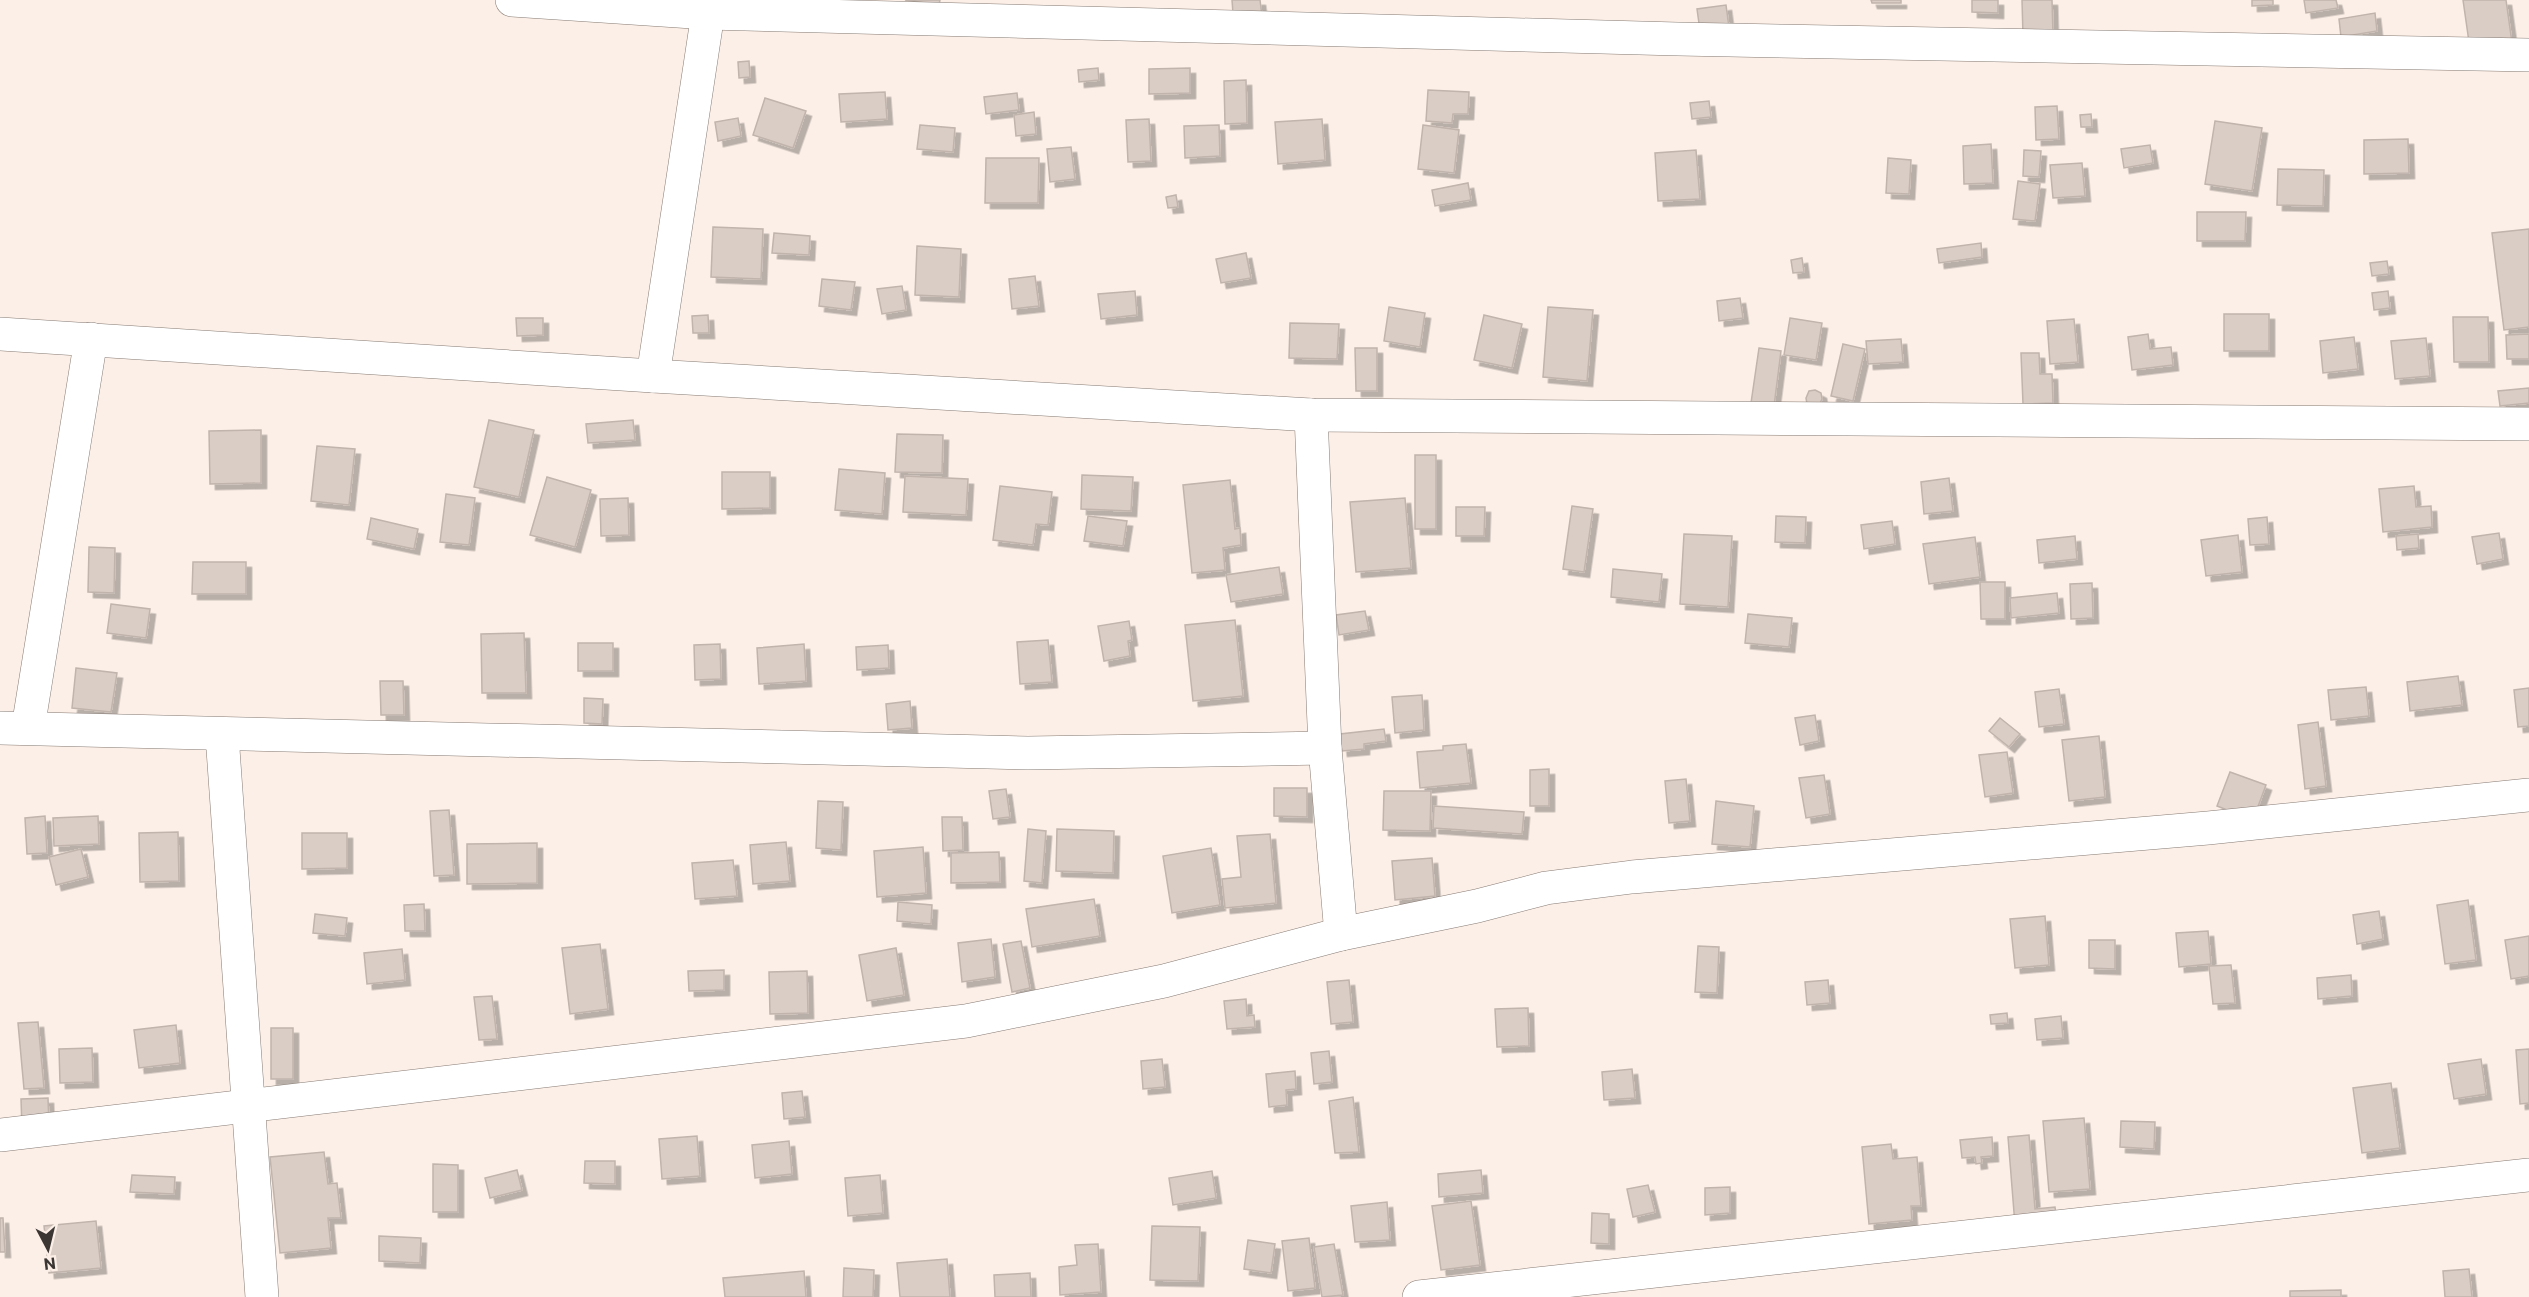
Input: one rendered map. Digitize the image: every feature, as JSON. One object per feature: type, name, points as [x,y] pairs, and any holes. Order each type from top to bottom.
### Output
[{"type":"street","points":[[512,0],[1678,39],[2529,55]]},
{"type":"street","points":[[653,376],[709,7]]},
{"type":"street","points":[[0,334],[1311,415],[2529,424]]},
{"type":"street","points":[[92,339],[14,728],[222,735],[1028,753],[1325,748]]},
{"type":"street","points":[[1311,415],[1325,748],[1341,934]]},
{"type":"street","points":[[222,735],[262,1297]]},
{"type":"street","points":[[0,1136],[966,1021],[1164,981],[1341,934],[1477,906],[1546,888],[1621,879],[2208,828],[2529,795]]},
{"type":"street","points":[[1419,1297],[2529,1175]]},
{"type":"building","points":[[905,0],[940,0],[939,5]]},
{"type":"building","points":[[1232,0],[1260,0],[1263,24],[1234,27]]},
{"type":"building","points":[[1871,0],[1901,0],[1901,3],[1872,3]]},
{"type":"building","points":[[1972,0],[1998,0],[1998,13],[1972,12]]},
{"type":"building","points":[[2022,0],[2052,0],[2053,35],[2023,36]]},
{"type":"building","points":[[2252,0],[2273,0],[2273,5],[2252,6]]},
{"type":"building","points":[[2304,0],[2336,0],[2338,8],[2306,13]]},
{"type":"building","points":[[2463,0],[2506,0],[2512,43],[2470,49]]},
{"type":"building","points":[[1726,5],[1730,35],[1701,38],[1697,9]]},
{"type":"building","points":[[2375,13],[2377,31],[2341,37],[2339,19]]},
{"type":"building","points":[[749,61],[750,77],[739,78],[738,62]]},
{"type":"building","points":[[1098,68],[1099,80],[1079,82],[1078,70]]},
{"type":"building","points":[[1190,68],[1190,93],[1149,94],[1149,69]]},
{"type":"building","points":[[1246,80],[1247,123],[1225,124],[1224,81]]},
{"type":"building","points":[[1428,90],[1469,92],[1468,114],[1453,114],[1452,123],[1426,121]]},
{"type":"building","points":[[885,92],[887,119],[841,122],[839,94]]},
{"type":"building","points":[[1017,93],[1019,110],[986,114],[984,97]]},
{"type":"building","points":[[765,98],[806,111],[793,148],[753,135]]},
{"type":"building","points":[[1709,101],[1711,117],[1692,119],[1690,103]]},
{"type":"building","points":[[2057,106],[2059,139],[2036,140],[2035,107]]},
{"type":"building","points":[[1034,112],[1036,134],[1016,136],[1014,115]]},
{"type":"building","points":[[2091,114],[2092,127],[2081,127],[2080,115]]},
{"type":"building","points":[[738,118],[741,136],[718,141],[715,122]]},
{"type":"building","points":[[1149,119],[1151,161],[1128,162],[1126,120]]},
{"type":"building","points":[[1322,119],[1325,160],[1278,164],[1275,122]]},
{"type":"building","points":[[2215,121],[2262,128],[2252,191],[2205,184]]},
{"type":"building","points":[[920,125],[955,128],[953,152],[917,149]]},
{"type":"building","points":[[1219,125],[1220,156],[1185,158],[1184,126]]},
{"type":"building","points":[[1423,125],[1459,130],[1454,173],[1418,169]]},
{"type":"building","points":[[2408,139],[2409,173],[2364,174],[2364,140]]},
{"type":"building","points":[[1991,144],[1993,183],[1964,184],[1963,146]]},
{"type":"building","points":[[2150,145],[2153,163],[2124,168],[2121,149]]},
{"type":"building","points":[[1071,147],[1075,179],[1050,182],[1047,149]]},
{"type":"building","points":[[1696,150],[1700,199],[1658,201],[1655,153]]},
{"type":"building","points":[[2024,150],[2041,151],[2039,177],[2023,176]]},
{"type":"building","points":[[986,158],[1039,158],[1038,203],[985,203]]},
{"type":"building","points":[[1888,158],[1911,160],[1909,194],[1886,193]]},
{"type":"building","points":[[2082,163],[2085,196],[2053,198],[2050,165]]},
{"type":"building","points":[[2278,169],[2324,170],[2323,206],[2277,205]]},
{"type":"building","points":[[2018,181],[2040,184],[2035,221],[2013,219]]},
{"type":"building","points":[[1468,183],[1471,200],[1435,206],[1432,190]]},
{"type":"building","points":[[1176,195],[1178,207],[1168,208],[1166,197]]},
{"type":"building","points":[[2197,212],[2246,212],[2245,241],[2197,241]]},
{"type":"building","points":[[713,227],[763,229],[761,279],[711,277]]},
{"type":"building","points":[[2529,229],[2529,327],[2504,330],[2492,233]]},
{"type":"building","points":[[774,233],[810,236],[809,255],[772,253]]},
{"type":"building","points":[[1981,243],[1982,257],[1939,263],[1937,249]]},
{"type":"building","points":[[917,246],[961,249],[959,297],[915,295]]},
{"type":"building","points":[[1246,253],[1251,278],[1221,283],[1216,259]]},
{"type":"building","points":[[1802,258],[1804,272],[1793,273],[1791,260]]},
{"type":"building","points":[[2387,261],[2389,274],[2372,276],[2370,263]]},
{"type":"building","points":[[1035,276],[1039,306],[1012,309],[1009,279]]},
{"type":"building","points":[[822,279],[855,282],[851,310],[819,306]]},
{"type":"building","points":[[902,286],[906,310],[882,314],[877,289]]},
{"type":"building","points":[[1135,291],[1137,315],[1101,319],[1098,294]]},
{"type":"building","points":[[2388,291],[2390,308],[2374,310],[2372,293]]},
{"type":"building","points":[[1740,298],[1743,318],[1719,321],[1717,301]]},
{"type":"building","points":[[1389,307],[1425,313],[1420,347],[1384,341]]},
{"type":"building","points":[[1548,307],[1593,310],[1587,381],[1543,377]]},
{"type":"building","points":[[2224,314],[2269,314],[2269,351],[2224,351]]},
{"type":"building","points":[[708,315],[709,333],[693,333],[692,316]]},
{"type":"building","points":[[1484,315],[1522,324],[1512,368],[1474,360]]},
{"type":"building","points":[[2453,317],[2488,317],[2489,362],[2454,362]]},
{"type":"building","points":[[516,318],[543,318],[543,335],[517,336]]},
{"type":"building","points":[[1790,318],[1822,323],[1816,360],[1784,355]]},
{"type":"building","points":[[2074,319],[2078,362],[2050,364],[2047,321]]},
{"type":"building","points":[[1290,323],[1339,324],[1337,359],[1289,358]]},
{"type":"building","points":[[2148,334],[2150,349],[2171,347],[2173,365],[2132,370],[2128,337]]},
{"type":"building","points":[[2529,334],[2529,359],[2507,359],[2506,335]]},
{"type":"building","points":[[2354,337],[2358,369],[2323,373],[2320,341]]},
{"type":"building","points":[[2426,338],[2430,376],[2395,379],[2391,341]]},
{"type":"building","points":[[1901,339],[1903,362],[1868,364],[1866,341]]},
{"type":"building","points":[[1843,344],[1865,349],[1853,401],[1831,396]]},
{"type":"building","points":[[1355,348],[1377,348],[1377,391],[1356,391]]},
{"type":"building","points":[[1759,348],[1781,351],[1774,406],[1751,403]]},
{"type":"building","points":[[2021,353],[2039,353],[2040,374],[2052,374],[2053,403],[2023,404]]},
{"type":"building","points":[[2529,388],[2529,403],[2500,406],[2498,391]]},
{"type":"building","points":[[1815,390],[1821,393],[1822,399],[1819,405],[1807,404],[1806,398],[1809,391]]},
{"type":"building","points":[[489,420],[534,430],[519,497],[474,487]]},
{"type":"building","points":[[633,420],[635,440],[588,443],[586,424]]},
{"type":"building","points":[[261,430],[261,483],[210,484],[209,431]]},
{"type":"building","points":[[897,434],[943,435],[942,473],[895,472]]},
{"type":"building","points":[[317,446],[355,449],[349,505],[311,501]]},
{"type":"building","points":[[1415,455],[1436,455],[1436,529],[1415,529]]},
{"type":"building","points":[[839,469],[885,473],[882,514],[835,510]]},
{"type":"building","points":[[722,472],[770,472],[770,508],[722,509]]},
{"type":"building","points":[[1082,475],[1133,477],[1131,511],[1081,509]]},
{"type":"building","points":[[905,476],[968,479],[966,515],[903,512]]},
{"type":"building","points":[[547,477],[591,490],[575,547],[530,535]]},
{"type":"building","points":[[1949,478],[1953,511],[1924,514],[1921,482]]},
{"type":"building","points":[[1230,480],[1235,529],[1240,528],[1241,545],[1223,548],[1225,570],[1192,573],[1183,485]]},
{"type":"building","points":[[1000,486],[1052,492],[1048,525],[1036,524],[1033,545],[993,540]]},
{"type":"building","points":[[2414,486],[2416,507],[2431,506],[2432,527],[2383,532],[2379,489]]},
{"type":"building","points":[[446,494],[475,498],[469,545],[440,542]]},
{"type":"building","points":[[628,498],[629,535],[601,536],[600,499]]},
{"type":"building","points":[[1405,498],[1411,568],[1356,572],[1350,502]]},
{"type":"building","points":[[1572,506],[1593,509],[1584,572],[1563,569]]},
{"type":"building","points":[[1456,507],[1485,507],[1484,536],[1456,536]]},
{"type":"building","points":[[1088,516],[1127,521],[1123,546],[1084,541]]},
{"type":"building","points":[[1776,516],[1806,517],[1805,543],[1775,542]]},
{"type":"building","points":[[2267,517],[2269,544],[2250,545],[2248,519]]},
{"type":"building","points":[[371,518],[418,529],[414,549],[367,539]]},
{"type":"building","points":[[1892,521],[1895,544],[1864,549],[1861,525]]},
{"type":"building","points":[[2499,533],[2503,559],[2477,564],[2472,537]]},
{"type":"building","points":[[1684,534],[1732,536],[1728,607],[1680,604]]},
{"type":"building","points":[[2418,534],[2419,548],[2397,550],[2396,536]]},
{"type":"building","points":[[2238,535],[2242,572],[2206,576],[2201,540]]},
{"type":"building","points":[[2075,536],[2077,559],[2039,563],[2037,540]]},
{"type":"building","points":[[1975,537],[1980,577],[1929,584],[1923,544]]},
{"type":"building","points":[[89,547],[115,548],[114,593],[88,592]]},
{"type":"building","points":[[193,562],[246,562],[246,594],[192,594]]},
{"type":"building","points":[[1279,567],[1283,594],[1231,602],[1226,575]]},
{"type":"building","points":[[1613,569],[1662,574],[1659,602],[1611,597]]},
{"type":"building","points":[[1980,582],[2005,582],[2005,619],[1981,619]]},
{"type":"building","points":[[2092,583],[2093,618],[2071,619],[2070,584]]},
{"type":"building","points":[[2057,593],[2059,613],[2011,618],[2010,598]]},
{"type":"building","points":[[111,604],[150,609],[146,638],[107,633]]},
{"type":"building","points":[[1365,611],[1369,630],[1339,635],[1336,615]]},
{"type":"building","points":[[1748,614],[1792,618],[1789,647],[1745,643]]},
{"type":"building","points":[[1235,620],[1243,696],[1193,701],[1185,625]]},
{"type":"building","points":[[1129,621],[1132,640],[1128,641],[1130,656],[1104,661],[1098,626]]},
{"type":"building","points":[[524,633],[526,693],[482,693],[481,634]]},
{"type":"building","points":[[1048,640],[1052,682],[1020,684],[1017,642]]},
{"type":"building","points":[[578,643],[613,643],[613,671],[578,671]]},
{"type":"building","points":[[720,644],[721,679],[695,680],[694,645]]},
{"type":"building","points":[[804,644],[806,681],[759,684],[757,648]]},
{"type":"building","points":[[888,645],[889,668],[857,670],[856,647]]},
{"type":"building","points":[[76,668],[117,673],[111,712],[72,708]]},
{"type":"building","points":[[2458,676],[2462,705],[2410,711],[2407,682]]},
{"type":"building","points":[[380,681],[403,681],[404,715],[381,715]]},
{"type":"building","points":[[2366,687],[2369,716],[2331,720],[2328,690]]},
{"type":"building","points":[[2529,688],[2529,726],[2518,727],[2514,690]]},
{"type":"building","points":[[2059,689],[2064,724],[2039,727],[2035,692]]},
{"type":"building","points":[[1422,695],[1424,730],[1395,733],[1392,697]]},
{"type":"building","points":[[584,698],[603,699],[602,724],[584,723]]},
{"type":"building","points":[[910,701],[912,728],[888,730],[886,704]]},
{"type":"building","points":[[1815,715],[1819,741],[1800,745],[1795,718]]},
{"type":"building","points":[[2000,718],[2020,734],[2009,747],[1989,731]]},
{"type":"building","points":[[2318,722],[2326,786],[2305,789],[2298,725]]},
{"type":"building","points":[[1384,729],[1386,741],[1364,744],[1364,749],[1342,751],[1340,734]]},
{"type":"building","points":[[2099,736],[2105,797],[2069,801],[2062,740]]},
{"type":"building","points":[[1466,744],[1471,783],[1420,788],[1417,752],[1443,750],[1443,746]]},
{"type":"building","points":[[2007,752],[2013,793],[1985,797],[1979,755]]},
{"type":"building","points":[[1549,769],[1549,806],[1530,806],[1530,770]]},
{"type":"building","points":[[2230,772],[2266,785],[2253,820],[2217,806]]},
{"type":"building","points":[[1824,775],[1830,814],[1806,818],[1799,778]]},
{"type":"building","points":[[1686,779],[1690,821],[1669,823],[1665,781]]},
{"type":"building","points":[[1274,788],[1307,788],[1307,817],[1274,816]]},
{"type":"building","points":[[1006,789],[1010,817],[993,819],[989,791]]},
{"type":"building","points":[[1384,791],[1431,791],[1430,831],[1383,830]]},
{"type":"building","points":[[818,801],[843,802],[841,850],[816,848]]},
{"type":"building","points":[[1716,801],[1754,806],[1750,847],[1712,844]]},
{"type":"building","points":[[1434,806],[1524,812],[1522,834],[1433,828]]},
{"type":"building","points":[[449,810],[454,875],[434,876],[430,811]]},
{"type":"building","points":[[45,816],[47,853],[27,854],[25,818]]},
{"type":"building","points":[[98,816],[99,844],[54,846],[53,818]]},
{"type":"building","points":[[942,817],[962,817],[963,850],[943,851]]},
{"type":"building","points":[[1028,829],[1046,831],[1042,883],[1024,881]]},
{"type":"building","points":[[1057,829],[1114,831],[1113,873],[1056,871]]},
{"type":"building","points":[[178,832],[179,881],[140,882],[139,833]]},
{"type":"building","points":[[302,833],[347,833],[347,868],[302,869]]},
{"type":"building","points":[[1270,834],[1276,903],[1225,908],[1222,879],[1241,877],[1237,836]]},
{"type":"building","points":[[786,842],[790,881],[753,884],[750,845]]},
{"type":"building","points":[[537,843],[537,883],[467,884],[467,844]]},
{"type":"building","points":[[923,847],[926,893],[877,897],[874,851]]},
{"type":"building","points":[[1211,848],[1220,905],[1172,913],[1163,856]]},
{"type":"building","points":[[81,849],[88,877],[56,885],[49,857]]},
{"type":"building","points":[[999,852],[1000,882],[951,883],[951,853]]},
{"type":"building","points":[[1432,858],[1435,896],[1395,900],[1392,861]]},
{"type":"building","points":[[733,860],[737,896],[695,899],[692,863]]},
{"type":"building","points":[[1094,899],[1100,936],[1032,947],[1026,909]]},
{"type":"building","points":[[2468,900],[2476,960],[2445,964],[2437,905]]},
{"type":"building","points":[[898,902],[932,905],[931,924],[897,921]]},
{"type":"building","points":[[424,904],[425,931],[405,931],[404,905]]},
{"type":"building","points":[[2379,911],[2383,939],[2357,944],[2353,915]]},
{"type":"building","points":[[315,914],[347,918],[345,936],[313,933]]},
{"type":"building","points":[[2045,916],[2049,965],[2015,968],[2010,919]]},
{"type":"building","points":[[2208,931],[2211,964],[2179,967],[2176,933]]},
{"type":"building","points":[[2529,936],[2529,976],[2511,979],[2505,940]]},
{"type":"building","points":[[991,939],[995,977],[962,982],[958,943]]},
{"type":"building","points":[[2089,940],[2115,940],[2115,969],[2089,968]]},
{"type":"building","points":[[1021,941],[1030,988],[1012,992],[1003,944]]},
{"type":"building","points":[[600,944],[608,1009],[570,1014],[562,948]]},
{"type":"building","points":[[1698,946],[1719,947],[1717,993],[1695,992]]},
{"type":"building","points":[[896,948],[904,995],[867,1001],[859,955]]},
{"type":"building","points":[[402,949],[405,980],[367,984],[364,953]]},
{"type":"building","points":[[2231,965],[2235,1003],[2213,1004],[2209,966]]},
{"type":"building","points":[[724,970],[724,990],[689,991],[688,971]]},
{"type":"building","points":[[807,971],[808,1013],[770,1014],[769,972]]},
{"type":"building","points":[[2351,975],[2352,996],[2318,999],[2317,978]]},
{"type":"building","points":[[1349,980],[1353,1022],[1331,1024],[1327,982]]},
{"type":"building","points":[[1828,980],[1830,1003],[1807,1005],[1805,982]]},
{"type":"building","points":[[492,996],[497,1039],[479,1040],[474,997]]},
{"type":"building","points":[[1246,999],[1247,1016],[1254,1015],[1255,1027],[1227,1029],[1224,1001]]},
{"type":"building","points":[[1528,1008],[1529,1046],[1497,1047],[1495,1009]]},
{"type":"building","points":[[2007,1013],[2008,1023],[1991,1024],[1990,1015]]},
{"type":"building","points":[[2061,1016],[2063,1038],[2037,1040],[2035,1019]]},
{"type":"building","points":[[38,1022],[44,1088],[24,1089],[18,1023]]},
{"type":"building","points":[[176,1025],[180,1063],[139,1068],[134,1030]]},
{"type":"building","points":[[271,1028],[293,1028],[293,1079],[271,1079]]},
{"type":"building","points":[[92,1048],[93,1082],[60,1083],[59,1049]]},
{"type":"building","points":[[2529,1049],[2529,1103],[2520,1104],[2516,1050]]},
{"type":"building","points":[[1329,1051],[1332,1082],[1314,1084],[1311,1053]]},
{"type":"building","points":[[1162,1059],[1165,1087],[1143,1089],[1141,1061]]},
{"type":"building","points":[[2481,1059],[2486,1094],[2454,1099],[2448,1064]]},
{"type":"building","points":[[1632,1069],[1635,1098],[1604,1100],[1602,1072]]},
{"type":"building","points":[[1295,1071],[1296,1089],[1286,1090],[1287,1105],[1269,1107],[1266,1074]]},
{"type":"building","points":[[2391,1083],[2400,1148],[2362,1153],[2353,1088]]},
{"type":"building","points":[[802,1091],[805,1117],[784,1119],[782,1093]]},
{"type":"building","points":[[1353,1097],[1359,1152],[1335,1153],[1329,1101]]},
{"type":"building","points":[[48,1098],[49,1127],[22,1129],[21,1099]]},
{"type":"building","points":[[2084,1118],[2090,1189],[2049,1192],[2043,1121]]},
{"type":"building","points":[[2121,1121],[2155,1122],[2154,1149],[2120,1147]]},
{"type":"building","points":[[2029,1135],[2035,1209],[2055,1207],[2057,1221],[2015,1225],[2008,1137]]},
{"type":"building","points":[[697,1136],[700,1176],[662,1179],[659,1139]]},
{"type":"building","points":[[1992,1137],[1993,1156],[1981,1157],[1982,1163],[1976,1164],[1975,1157],[1962,1158],[1960,1140]]},
{"type":"building","points":[[789,1141],[792,1174],[755,1178],[752,1145]]},
{"type":"building","points":[[1891,1144],[1893,1159],[1917,1157],[1921,1206],[1911,1206],[1912,1220],[1869,1224],[1862,1147]]},
{"type":"building","points":[[324,1152],[328,1184],[337,1183],[341,1218],[328,1218],[331,1248],[280,1253],[270,1157]]},
{"type":"building","points":[[585,1161],[615,1161],[615,1184],[584,1183]]},
{"type":"building","points":[[433,1164],[458,1165],[458,1212],[433,1212]]},
{"type":"building","points":[[517,1170],[522,1190],[490,1198],[485,1178]]},
{"type":"building","points":[[1481,1170],[1483,1193],[1439,1197],[1438,1174]]},
{"type":"building","points":[[1212,1171],[1216,1198],[1173,1205],[1169,1178]]},
{"type":"building","points":[[132,1175],[175,1177],[174,1194],[130,1192]]},
{"type":"building","points":[[880,1175],[883,1213],[848,1216],[845,1178]]},
{"type":"building","points":[[1648,1185],[1655,1212],[1633,1217],[1627,1189]]},
{"type":"building","points":[[1730,1187],[1730,1213],[1705,1215],[1705,1188]]},
{"type":"building","points":[[1471,1201],[1480,1265],[1441,1270],[1432,1206]]},
{"type":"building","points":[[1387,1202],[1390,1240],[1355,1242],[1351,1206]]},
{"type":"building","points":[[1592,1213],[1609,1214],[1609,1244],[1591,1243]]},
{"type":"building","points":[[0,1218],[3,1218],[5,1252],[0,1252]]},
{"type":"building","points":[[96,1221],[101,1268],[49,1273],[44,1226]]},
{"type":"building","points":[[1152,1226],[1200,1227],[1198,1281],[1150,1280]]},
{"type":"building","points":[[379,1236],[421,1238],[420,1263],[379,1261]]},
{"type":"building","points":[[1309,1238],[1315,1288],[1288,1291],[1282,1241]]},
{"type":"building","points":[[1248,1240],[1275,1244],[1271,1273],[1244,1269]]},
{"type":"building","points":[[1098,1244],[1101,1292],[1060,1295],[1059,1267],[1077,1265],[1075,1245]]},
{"type":"building","points":[[1334,1244],[1343,1295],[1322,1297],[1314,1247]]},
{"type":"building","points":[[947,1259],[950,1297],[900,1297],[897,1263]]},
{"type":"building","points":[[844,1268],[874,1270],[873,1297],[843,1297]]},
{"type":"building","points":[[2469,1269],[2472,1297],[2445,1297],[2443,1271]]},
{"type":"building","points":[[804,1271],[806,1297],[725,1297],[723,1278]]},
{"type":"building","points":[[1030,1273],[1031,1297],[995,1297],[994,1275]]},
{"type":"building","points":[[2341,1290],[2341,1297],[2290,1297],[2290,1291]]}]
